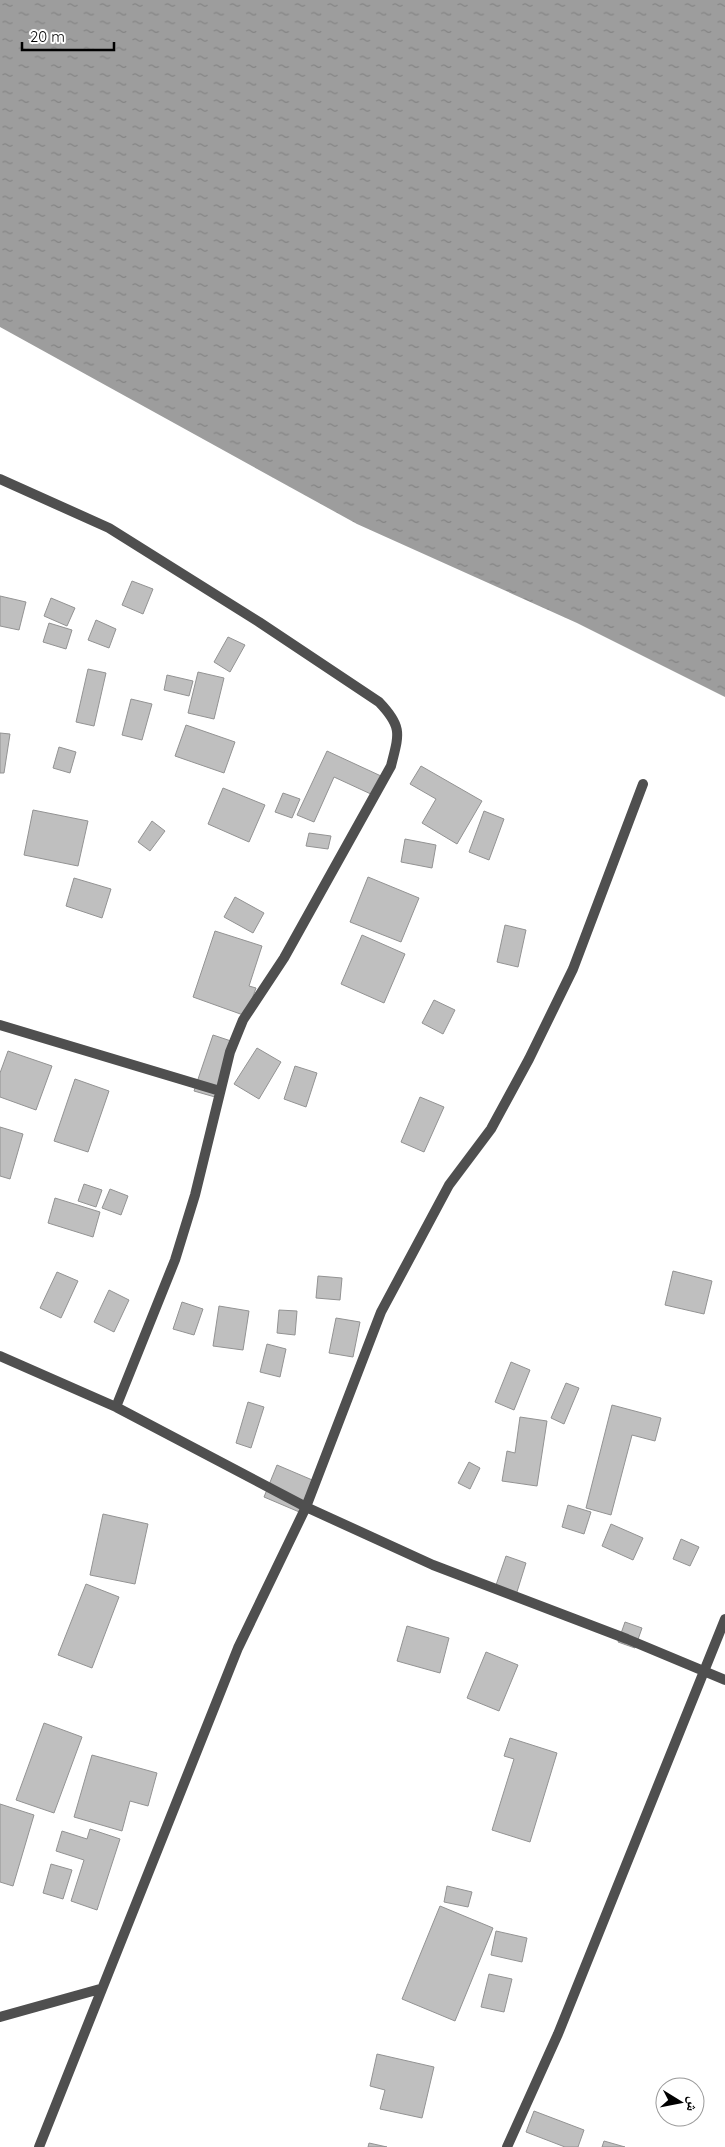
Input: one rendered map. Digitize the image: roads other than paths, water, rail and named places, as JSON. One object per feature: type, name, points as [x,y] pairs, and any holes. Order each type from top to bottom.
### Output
[{"type":"street","points":[[0,479],[108,528],[260,622],[379,702],[392,715],[399,733],[392,766],[284,958],[243,1020],[230,1052],[195,1195],[176,1260],[116,1407]]},
{"type":"street","points":[[38,2147],[238,1648],[306,1507],[381,1312],[449,1185],[491,1129],[530,1059],[574,969],[643,784]]},
{"type":"street","points":[[0,1025],[220,1091]]},
{"type":"street","points":[[0,1356],[116,1407],[306,1507],[433,1565],[627,1639],[725,1680]]},
{"type":"street","points":[[507,2147],[558,2034],[725,1619]]},
{"type":"street","points":[[0,2017],[100,1989]]},
{"type":"water","points":[[0,0],[725,0],[725,697],[577,623],[357,524],[0,327]]}]
